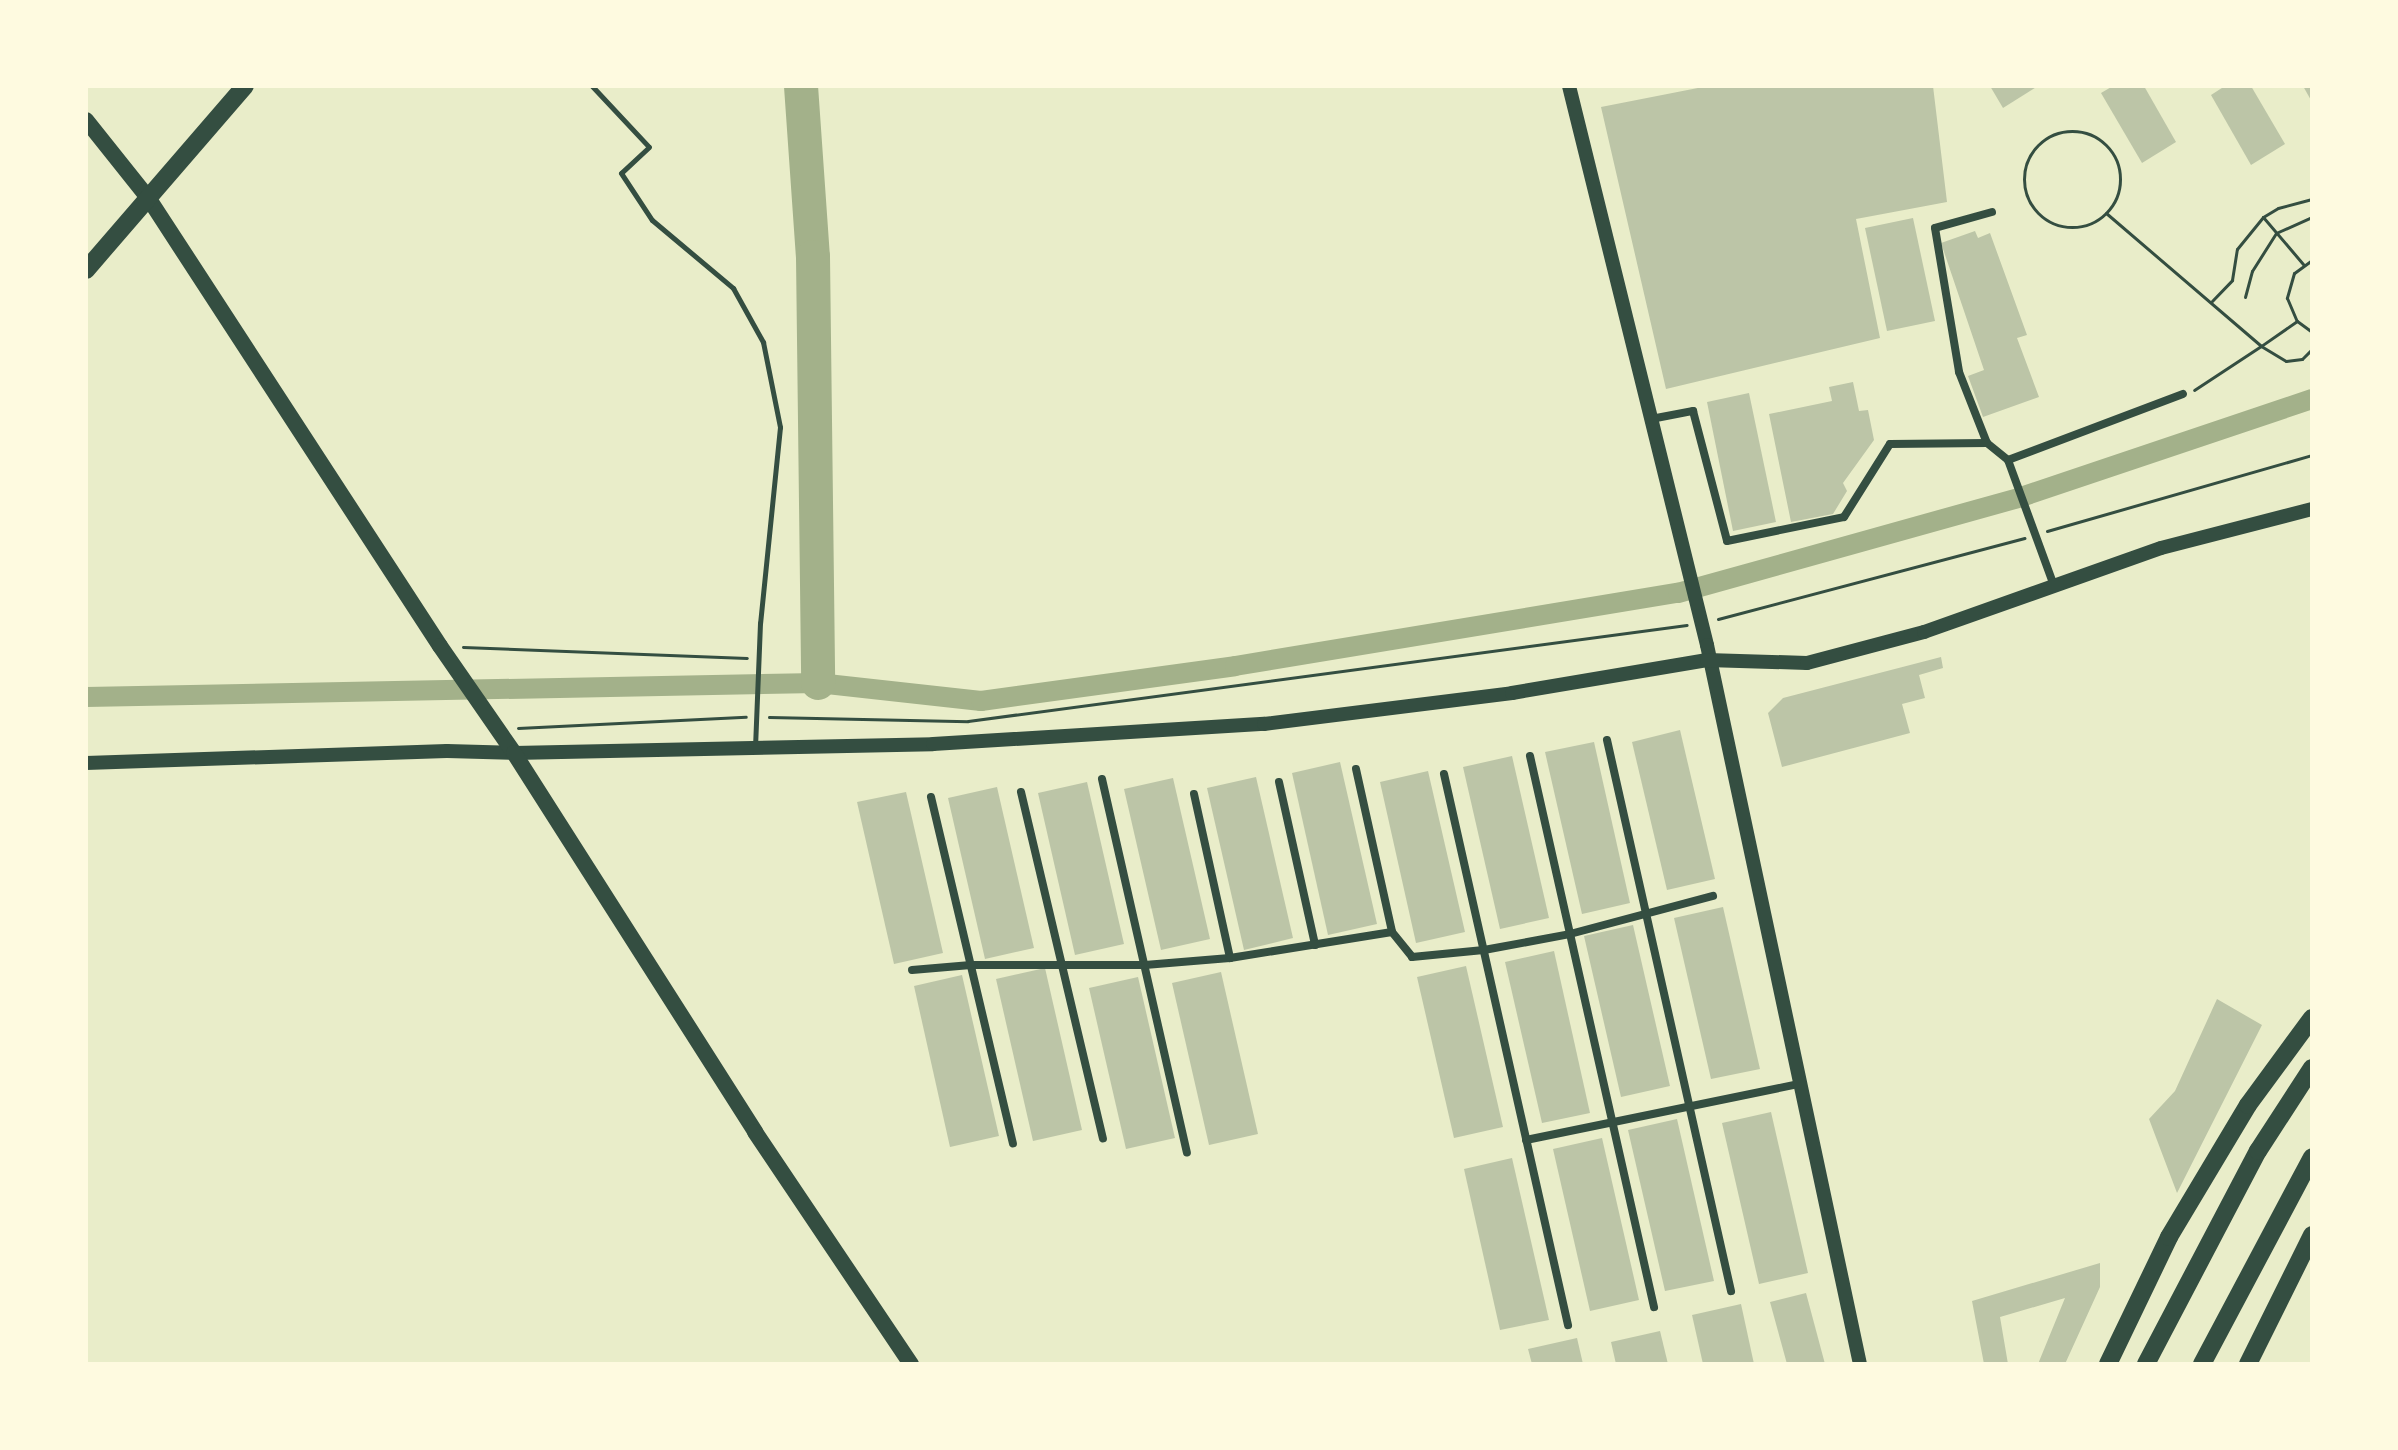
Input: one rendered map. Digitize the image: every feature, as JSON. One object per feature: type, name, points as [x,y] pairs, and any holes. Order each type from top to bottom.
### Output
[{"type":"main road","points":[[86,270],[245,86]]},
{"type":"main road","points":[[86,120],[149,199],[440,646],[514,753],[755,1132],[911,1364]]},
{"type":"main road","points":[[2108,1364],[2169,1237],[2248,1105],[2312,1018]]},
{"type":"main road","points":[[2146,1364],[2258,1151],[2312,1068]]},
{"type":"main road","points":[[2202,1364],[2312,1157]]},
{"type":"main road","points":[[2248,1364],[2312,1235]]},
{"type":"street","points":[[1569,86],[1707,645],[1707,660],[1860,1364]]},
{"type":"street","points":[[1992,212],[1935,228],[1959,372],[1987,443],[2008,460],[2054,586]]},
{"type":"street","points":[[2008,460],[2183,394]]},
{"type":"street","points":[[1650,419],[1693,411],[1727,541],[1844,517],[1890,444],[1987,443]]},
{"type":"street","points":[[86,763],[447,751],[514,753],[933,744],[1264,724],[1512,693],[1707,660],[1807,663],[1924,632],[2161,548],[2312,509]]},
{"type":"street","points":[[1607,740],[1731,1291]]},
{"type":"street","points":[[1530,756],[1654,1307]]},
{"type":"street","points":[[1356,769],[1392,932],[1412,957],[1484,950],[1570,934],[1713,896]]},
{"type":"street","points":[[1444,774],[1568,1325]]},
{"type":"street","points":[[1102,779],[1187,1152]]},
{"type":"street","points":[[1279,782],[1315,945]]},
{"type":"street","points":[[1021,792],[1103,1138]]},
{"type":"street","points":[[1194,794],[1230,958]]},
{"type":"street","points":[[931,797],[1013,1143]]},
{"type":"street","points":[[912,970],[971,965],[1145,965],[1230,958],[1392,932]]},
{"type":"street","points":[[1526,1140],[1800,1084]]},
{"type":"lane","points":[[592,86],[649,147],[621,173],[652,220],[733,288],[763,342],[780,427],[756,658],[755,748]]},
{"type":"path","points":[[2057,133],[2089,134],[2102,142],[2113,154],[2119,169],[2115,200],[2106,213],[2093,222],[2062,226],[2035,210],[2024,181],[2032,151],[2057,133]]},
{"type":"path","points":[[2211,303],[2232,280],[2237,249],[2263,217],[2278,208],[2312,199]]},
{"type":"path","points":[[2106,213],[2261,346],[2286,361],[2302,359],[2312,349]]},
{"type":"path","points":[[2263,217],[2303,264]]},
{"type":"path","points":[[2245,297],[2252,271],[2276,233],[2312,217]]},
{"type":"path","points":[[2312,260],[2303,264],[2289,285],[2290,310],[2297,321],[2312,332]]},
{"type":"path","points":[[2183,394],[2202,386],[2297,321]]},
{"type":"path","points":[[498,729],[756,716],[968,721],[1701,623],[2033,535],[2312,455]]},
{"type":"path","points":[[440,646],[756,658]]},
{"type":"building","points":[[1708,86],[1933,86],[1947,202],[1856,219],[1880,338],[1666,389],[1601,107]]},
{"type":"building","points":[[1990,86],[2038,86],[2003,108]]},
{"type":"building","points":[[2113,86],[2144,86],[2176,142],[2142,163],[2101,93]]},
{"type":"building","points":[[2225,86],[2251,86],[2285,144],[2251,165],[2211,95]]},
{"type":"building","points":[[2303,86],[2312,86],[2312,102]]},
{"type":"building","points":[[1913,218],[1935,321],[1887,331],[1865,228]]},
{"type":"building","points":[[1975,231],[1978,238],[1990,233],[2027,335],[2017,338],[2039,397],[1983,417],[1968,376],[1984,370],[1941,243]]},
{"type":"building","points":[[1853,382],[1859,411],[1868,410],[1874,440],[1843,483],[1847,491],[1833,514],[1791,522],[1769,414],[1832,401],[1829,387]]},
{"type":"building","points":[[1749,393],[1776,522],[1733,531],[1707,402]]},
{"type":"building","points":[[1941,657],[1943,668],[1919,675],[1925,698],[1902,704],[1910,733],[1782,767],[1768,713],[1783,698]]},
{"type":"building","points":[[1680,730],[1715,879],[1667,890],[1632,742]]},
{"type":"building","points":[[1594,742],[1630,903],[1582,914],[1545,752]]},
{"type":"building","points":[[1512,756],[1549,918],[1500,929],[1463,767]]},
{"type":"building","points":[[1340,762],[1377,924],[1328,935],[1292,773]]},
{"type":"building","points":[[1428,771],[1465,932],[1416,943],[1380,782]]},
{"type":"building","points":[[1256,777],[1293,938],[1244,950],[1207,788]]},
{"type":"building","points":[[1173,778],[1210,939],[1161,950],[1124,789]]},
{"type":"building","points":[[1087,782],[1124,944],[1075,955],[1038,793]]},
{"type":"building","points":[[997,787],[1034,948],[985,959],[948,798]]},
{"type":"building","points":[[906,792],[943,953],[894,964],[857,802]]},
{"type":"building","points":[[1723,907],[1760,1069],[1711,1079],[1674,918]]},
{"type":"building","points":[[1633,925],[1670,1086],[1621,1097],[1584,936]]},
{"type":"building","points":[[1554,951],[1590,1113],[1542,1123],[1505,962]]},
{"type":"building","points":[[1466,966],[1503,1127],[1454,1138],[1417,977]]},
{"type":"building","points":[[1045,968],[1082,1130],[1033,1141],[996,979]]},
{"type":"building","points":[[1221,972],[1258,1134],[1209,1145],[1172,983]]},
{"type":"building","points":[[962,975],[999,1136],[950,1147],[914,986]]},
{"type":"building","points":[[1138,977],[1175,1138],[1126,1149],[1089,988]]},
{"type":"building","points":[[2217,999],[2262,1025],[2177,1193],[2149,1119],[2175,1091]]},
{"type":"building","points":[[1771,1112],[1808,1273],[1759,1284],[1722,1123]]},
{"type":"building","points":[[1677,1119],[1714,1281],[1665,1291],[1628,1130]]},
{"type":"building","points":[[1602,1138],[1639,1300],[1590,1311],[1553,1149]]},
{"type":"building","points":[[1512,1158],[1549,1320],[1500,1330],[1464,1169]]},
{"type":"building","points":[[2100,1263],[2100,1287],[2065,1364],[2038,1364],[2065,1298],[2000,1317],[2008,1364],[1984,1364],[1972,1301]]},
{"type":"building","points":[[1806,1293],[1825,1364],[1787,1364],[1770,1302]]},
{"type":"building","points":[[1741,1304],[1754,1364],[1703,1364],[1692,1315]]},
{"type":"building","points":[[1660,1331],[1668,1364],[1616,1364],[1611,1342]]},
{"type":"building","points":[[1577,1338],[1583,1364],[1532,1364],[1528,1349]]},
{"type":"waterway","points":[[801,86],[813,257],[818,683]]},
{"type":"waterway","points":[[86,697],[818,683],[981,701],[1235,666],[1678,593],[2021,497],[2312,399]]}]
